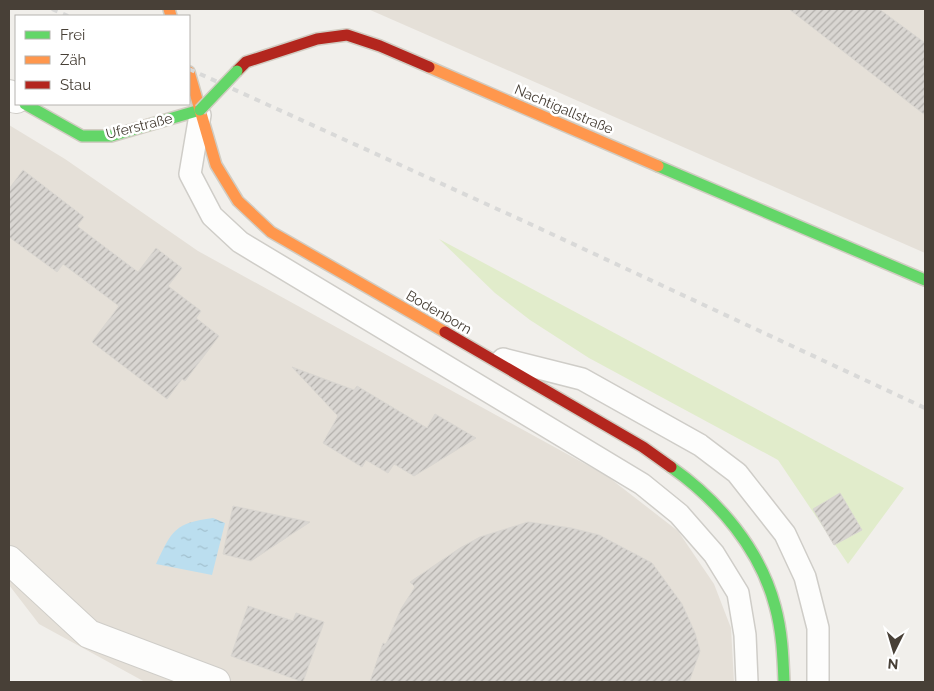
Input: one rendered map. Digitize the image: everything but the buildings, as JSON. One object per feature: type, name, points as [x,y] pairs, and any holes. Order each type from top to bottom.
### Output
[{"type":"street","name":"Nachtigallstraße","points":[[200,110],[246,62],[316,39],[347,35],[389,50],[925,280]]},
{"type":"street","name":"Bodenborn","points":[[190,75],[216,166],[238,201],[271,232],[643,447],[676,469],[720,508],[738,529],[758,560],[778,613],[782,638],[784,682]]},
{"type":"street","name":"Uferstraße","points":[[27,105],[82,136],[111,136],[200,110]]},
{"type":"street","points":[[9,560],[89,634],[216,682]]},
{"type":"lane","points":[[200,110],[190,174],[212,216],[240,242],[642,484],[679,514],[714,554],[738,593],[745,635],[747,682]]},
{"type":"lane","points":[[482,354],[582,379],[700,445],[736,473],[785,534],[805,577],[818,628],[818,682]]},
{"type":"shaded area","points":[[368,9],[925,9],[925,253]]},
{"type":"shaded area","points":[[9,125],[65,159],[198,251],[607,476],[678,531],[714,584],[731,628],[734,682],[145,682],[39,624],[9,585]]},
{"type":"green space","points":[[439,239],[904,488],[848,564],[778,460],[589,358],[530,320],[495,293]]},
{"type":"water","points":[[213,518],[225,523],[212,575],[156,564],[166,543],[176,530],[190,523]]},
{"type":"railway","points":[[52,9],[66,15]]},
{"type":"railway","points":[[190,69],[528,223],[925,408]]},
{"type":"traffic: fast","points":[[200,110],[237,71]]},
{"type":"traffic: fast","points":[[27,105],[82,136],[111,136],[200,110]]},
{"type":"traffic: fast","points":[[658,166],[925,280]]},
{"type":"traffic: fast","points":[[671,467],[689,480],[721,511],[748,546],[759,565],[768,585],[777,615],[782,644],[784,682]]},
{"type":"traffic: slow","points":[[169,9],[171,15]]},
{"type":"traffic: slow","points":[[429,67],[658,166]]},
{"type":"traffic: slow","points":[[190,75],[216,165],[238,201],[271,232],[445,332]]},
{"type":"traffic: jam","points":[[237,71],[246,62],[317,39],[347,35],[380,46],[429,67]]},
{"type":"traffic: jam","points":[[445,332],[643,447],[671,467]]}]
